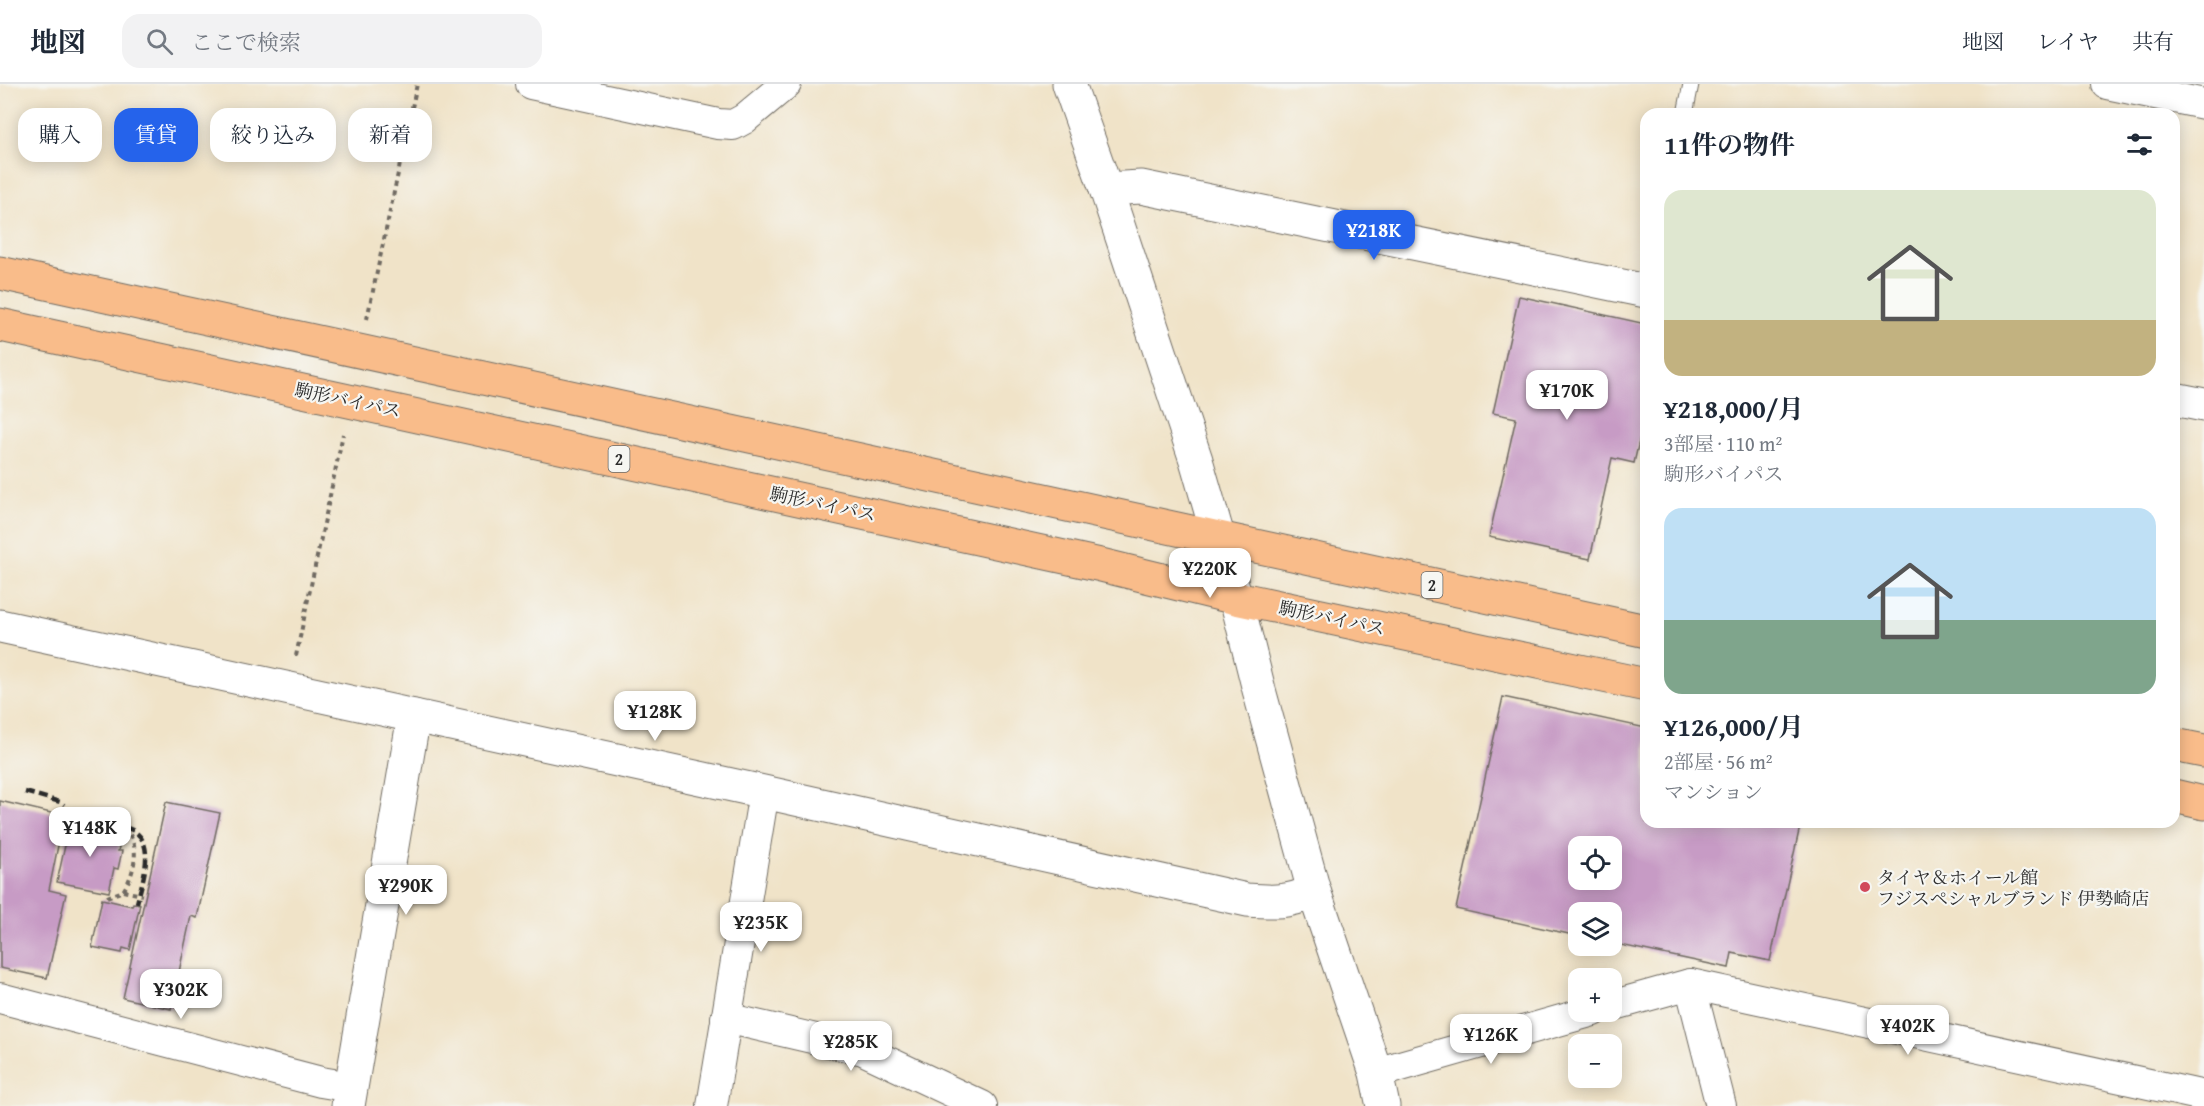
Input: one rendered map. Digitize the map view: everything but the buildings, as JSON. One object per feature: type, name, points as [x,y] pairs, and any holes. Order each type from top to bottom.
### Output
[{"type":"main road","name":"2","points":[[0,273],[1640,630]]},
{"type":"main road","name":"駒形バイパス","points":[[0,325],[1101,565],[1236,598],[1640,683]]},
{"type":"main road","points":[[2180,746],[2204,751]]},
{"type":"main road","points":[[2180,797],[2204,803]]},
{"type":"street","points":[[531,84],[718,124],[733,124],[744,119],[786,84]]},
{"type":"street","points":[[1069,84],[1196,460],[1236,598],[1314,891],[1376,1073],[1383,1106]]},
{"type":"street","points":[[2107,84],[2204,104]]},
{"type":"street","points":[[1106,189],[1141,187],[1640,290]]},
{"type":"street","points":[[2180,400],[2204,405]]},
{"type":"street","points":[[0,626],[764,792],[1246,900],[1275,902],[1295,900],[1314,891]]},
{"type":"street","points":[[0,998],[321,1082],[350,1096],[414,716]]},
{"type":"street","points":[[712,1106],[764,792]]},
{"type":"street","points":[[1622,1003],[1690,984],[2204,1096]]},
{"type":"street","points":[[1690,984],[1721,1106]]},
{"type":"street","points":[[726,1018],[863,1050],[982,1106]]},
{"type":"street","points":[[1376,1073],[1568,1018]]},
{"type":"lane","points":[[1686,108],[1691,84]]},
{"type":"path","points":[[360,352],[417,84]]},
{"type":"path","points":[[289,689],[350,401]]},
{"type":"path","points":[[123,891],[135,858],[133,841],[127,831]]},
{"type":"path","points":[[107,897],[123,891],[142,895]]},
{"type":"railway","points":[[25,792],[64,805]]},
{"type":"railway","points":[[73,813],[83,818],[130,829],[139,835],[144,843],[146,862],[137,903]]},
{"type":"place","name":"タイヤ＆ホイール館 フジスペシャルブランド 伊勢崎店","points":[[1865,887]]}]
